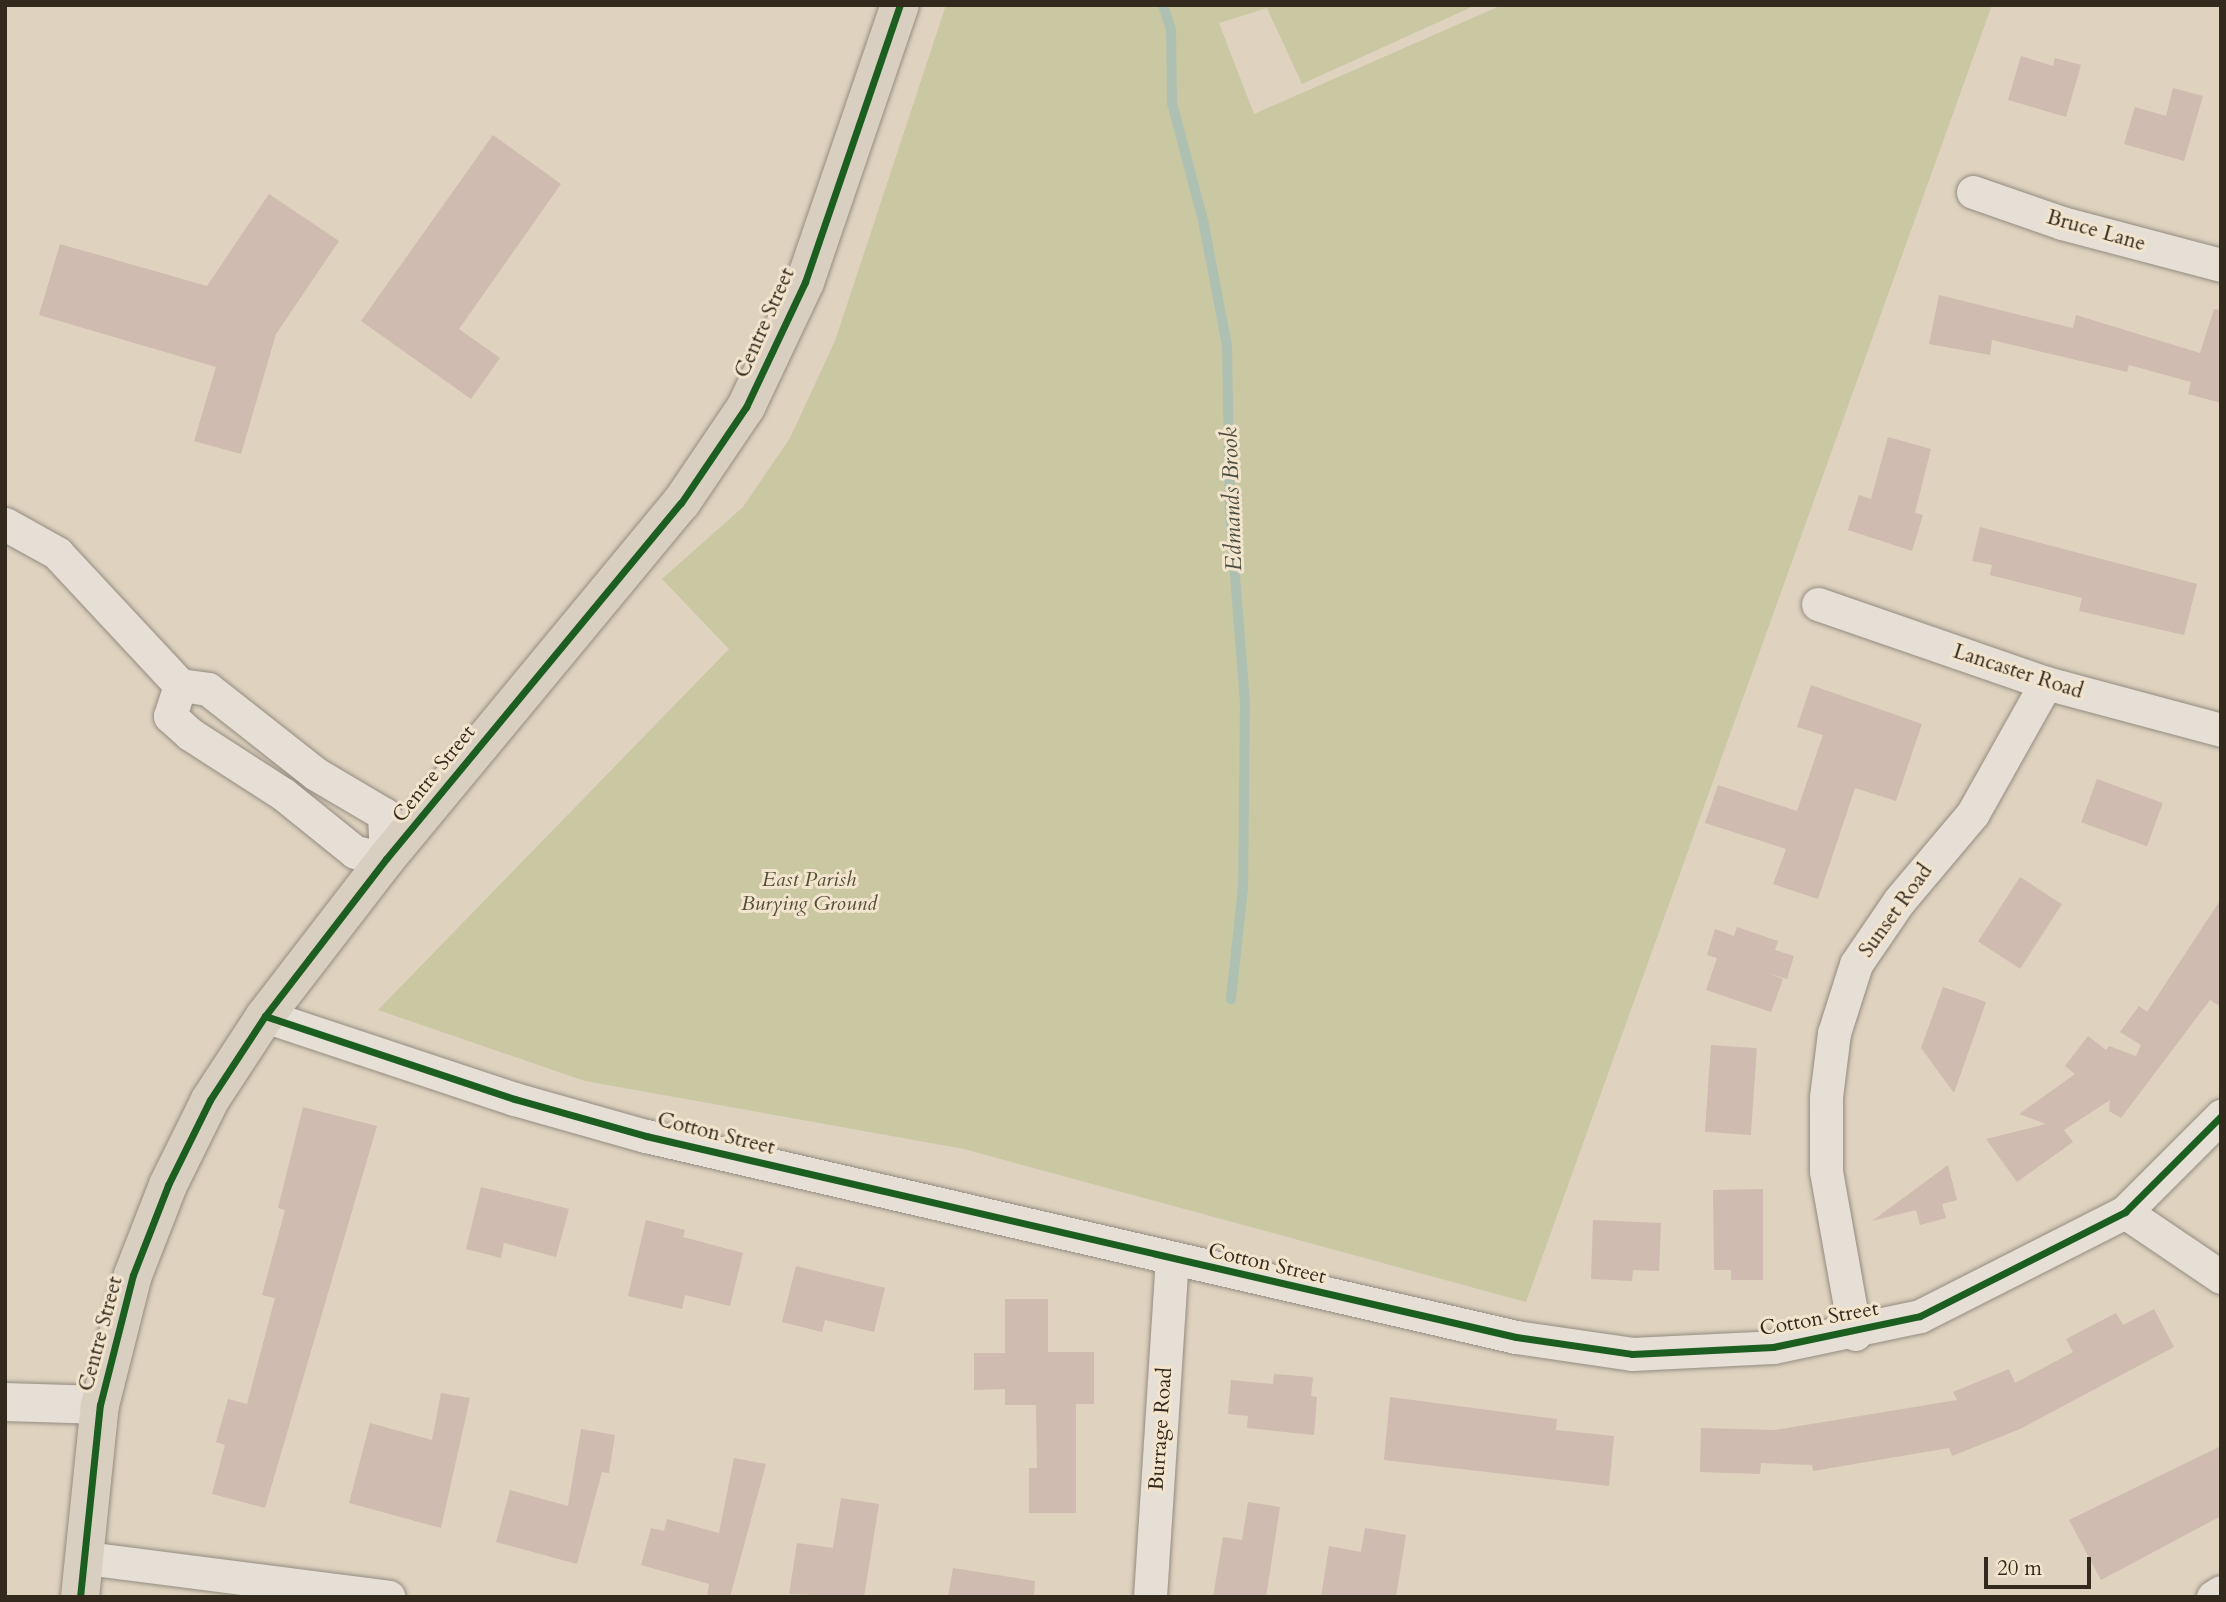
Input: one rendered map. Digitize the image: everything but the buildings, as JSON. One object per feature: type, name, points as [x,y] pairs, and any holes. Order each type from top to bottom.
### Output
[{"type":"main road","name":"Centre Street","points":[[80,1597],[100,1405],[133,1275],[168,1185],[210,1100],[265,1016],[386,859],[681,503],[746,407],[805,282],[900,5]]},
{"type":"street","name":"Bruce Lane","points":[[1973,192],[2062,223],[2221,265]]},
{"type":"street","points":[[5,524],[57,553],[180,685],[208,689],[316,774],[384,814],[386,859],[355,852],[283,794],[190,734],[170,716],[180,685]]},
{"type":"street","name":"Lancaster Road","points":[[1818,604],[2046,682],[2221,730]]},
{"type":"street","name":"Sunset Road","points":[[1855,1334],[1826,1171],[1826,1097],[1834,1033],[1856,964],[1899,901],[1973,813],[2046,682]]},
{"type":"street","name":"Cotton Street","points":[[265,1016],[515,1099],[646,1136],[1172,1260],[1516,1337],[1632,1354],[1773,1348],[1855,1334],[1920,1316],[2125,1212],[2221,1116]]},
{"type":"street","points":[[2125,1212],[2221,1277]]},
{"type":"street","name":"Burrage Road","points":[[1150,1597],[1172,1260]]},
{"type":"street","points":[[5,1402],[100,1405]]},
{"type":"street","points":[[86,1558],[389,1597]]},
{"type":"street","points":[[2213,1597],[2221,1592]]},
{"type":"green space","name":"East Parish Burying Ground","points":[[946,5],[1476,5],[1302,84],[1267,8],[1219,23],[1254,114],[1502,5],[1992,5],[1526,1302],[964,1149],[585,1081],[378,1010],[729,649],[662,579],[743,507],[790,438],[835,341]]},
{"type":"waterway","name":"Edmands Brook","points":[[1163,5],[1171,30],[1172,103],[1203,220],[1227,346],[1230,512],[1245,701],[1243,888],[1231,999]]},
{"type":"cycle path","points":[[80,1597],[100,1405],[133,1275],[168,1185],[210,1100],[265,1016],[386,859],[681,503],[746,407],[805,282],[900,5]]},
{"type":"cycle path","points":[[265,1016],[515,1099],[646,1136],[1516,1337],[1632,1354],[1773,1347],[1920,1316],[2125,1212],[2221,1116]]}]
